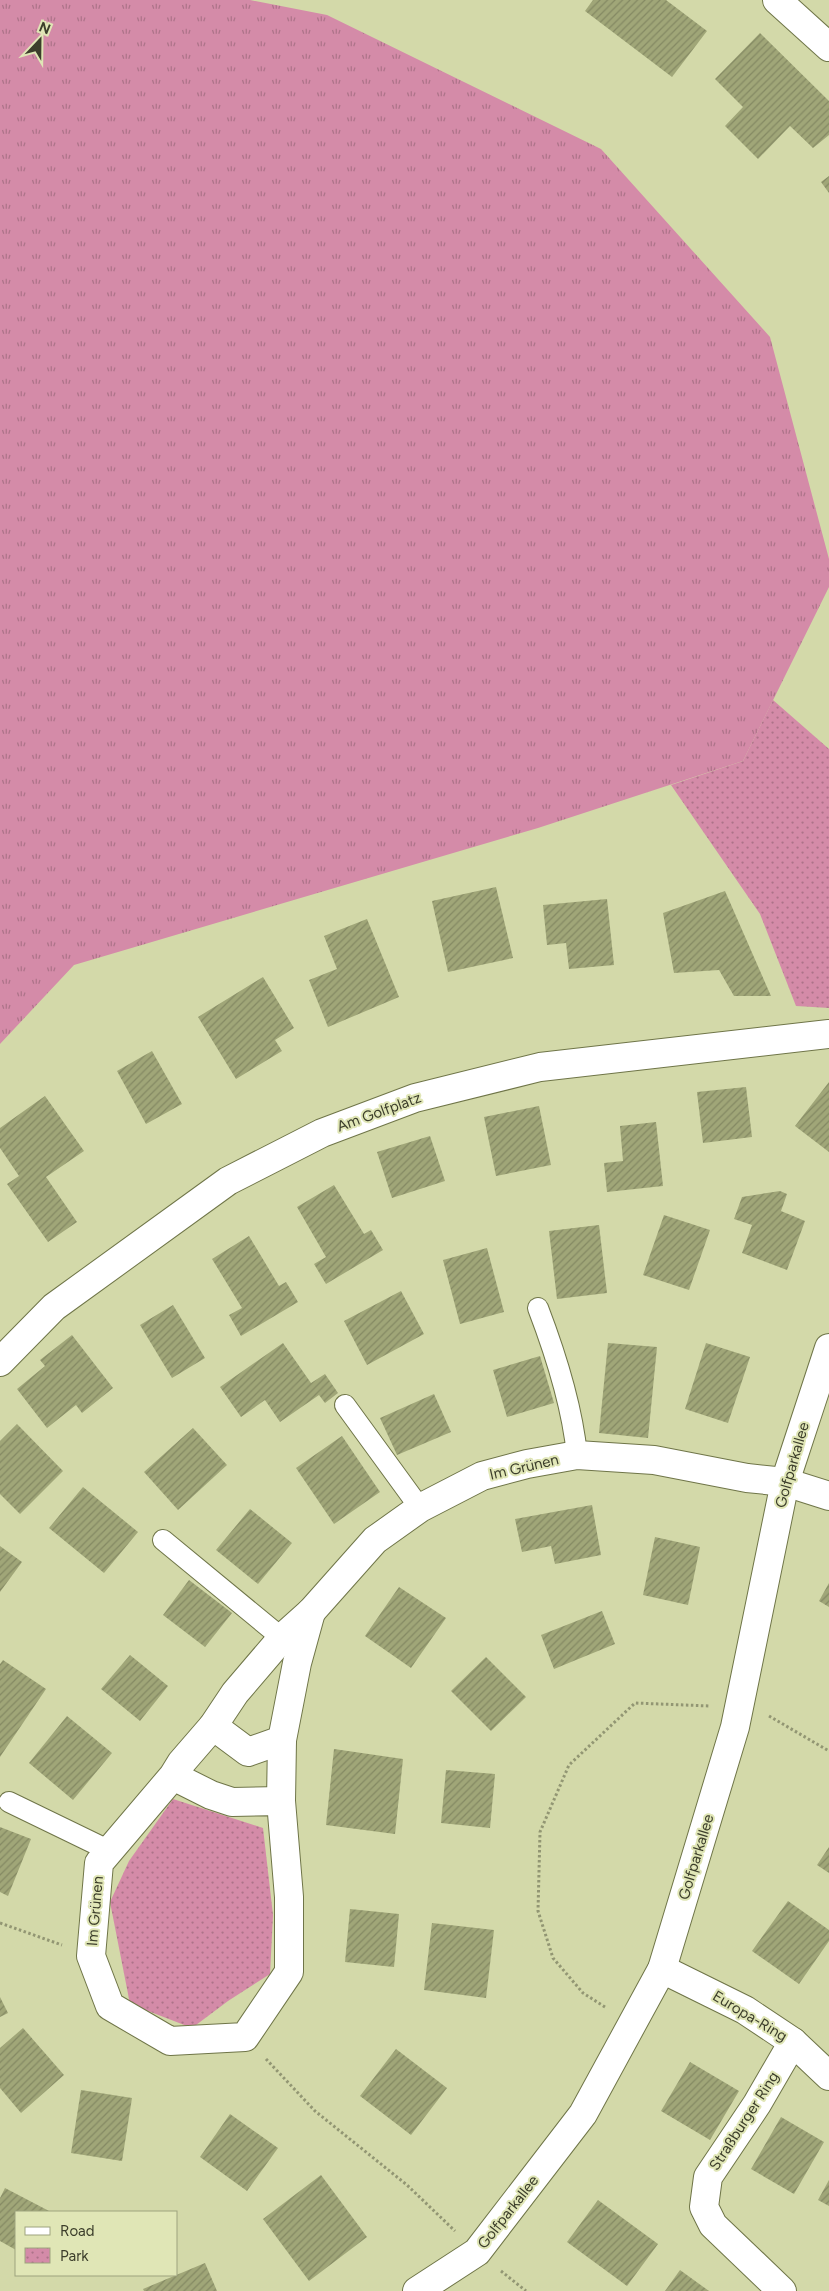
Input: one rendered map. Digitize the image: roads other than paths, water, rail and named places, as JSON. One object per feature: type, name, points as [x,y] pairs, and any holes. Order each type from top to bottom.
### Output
[{"type":"street","points":[[777,0],[829,47]]},
{"type":"street","name":"Am Golfplatz","points":[[0,1362],[54,1307],[228,1181],[322,1134],[415,1098],[540,1067],[829,1034]]},
{"type":"street","name":"Golfparkallee","points":[[417,2291],[477,2252],[583,2114],[662,1969],[735,1727],[785,1482],[829,1348]]},
{"type":"street","name":"Im Grünen","points":[[311,1612],[297,1663],[282,1740],[281,1802],[289,1896],[289,1972],[244,2037],[170,2041],[110,2006],[91,1956],[99,1864],[173,1776],[235,1693],[282,1638],[311,1612],[374,1540],[420,1508],[482,1476],[527,1464],[577,1455],[654,1460],[747,1478],[785,1482]]},
{"type":"street","points":[[785,1482],[829,1496]]},
{"type":"street","points":[[212,1726],[248,1752],[282,1740]]},
{"type":"street","points":[[173,1776],[211,1795],[232,1802],[281,1802]]},
{"type":"street","name":"Europa-Ring","points":[[662,1969],[745,2010],[793,2042],[829,2076]]},
{"type":"street","name":"Straßburger Ring","points":[[782,2291],[713,2225],[704,2207],[708,2178],[757,2104],[793,2042]]},
{"type":"lane","points":[[538,1308],[554,1349],[574,1432],[577,1455]]},
{"type":"lane","points":[[345,1405],[420,1508]]},
{"type":"lane","points":[[163,1540],[282,1638]]},
{"type":"lane","points":[[9,1802],[110,1851]]}]
